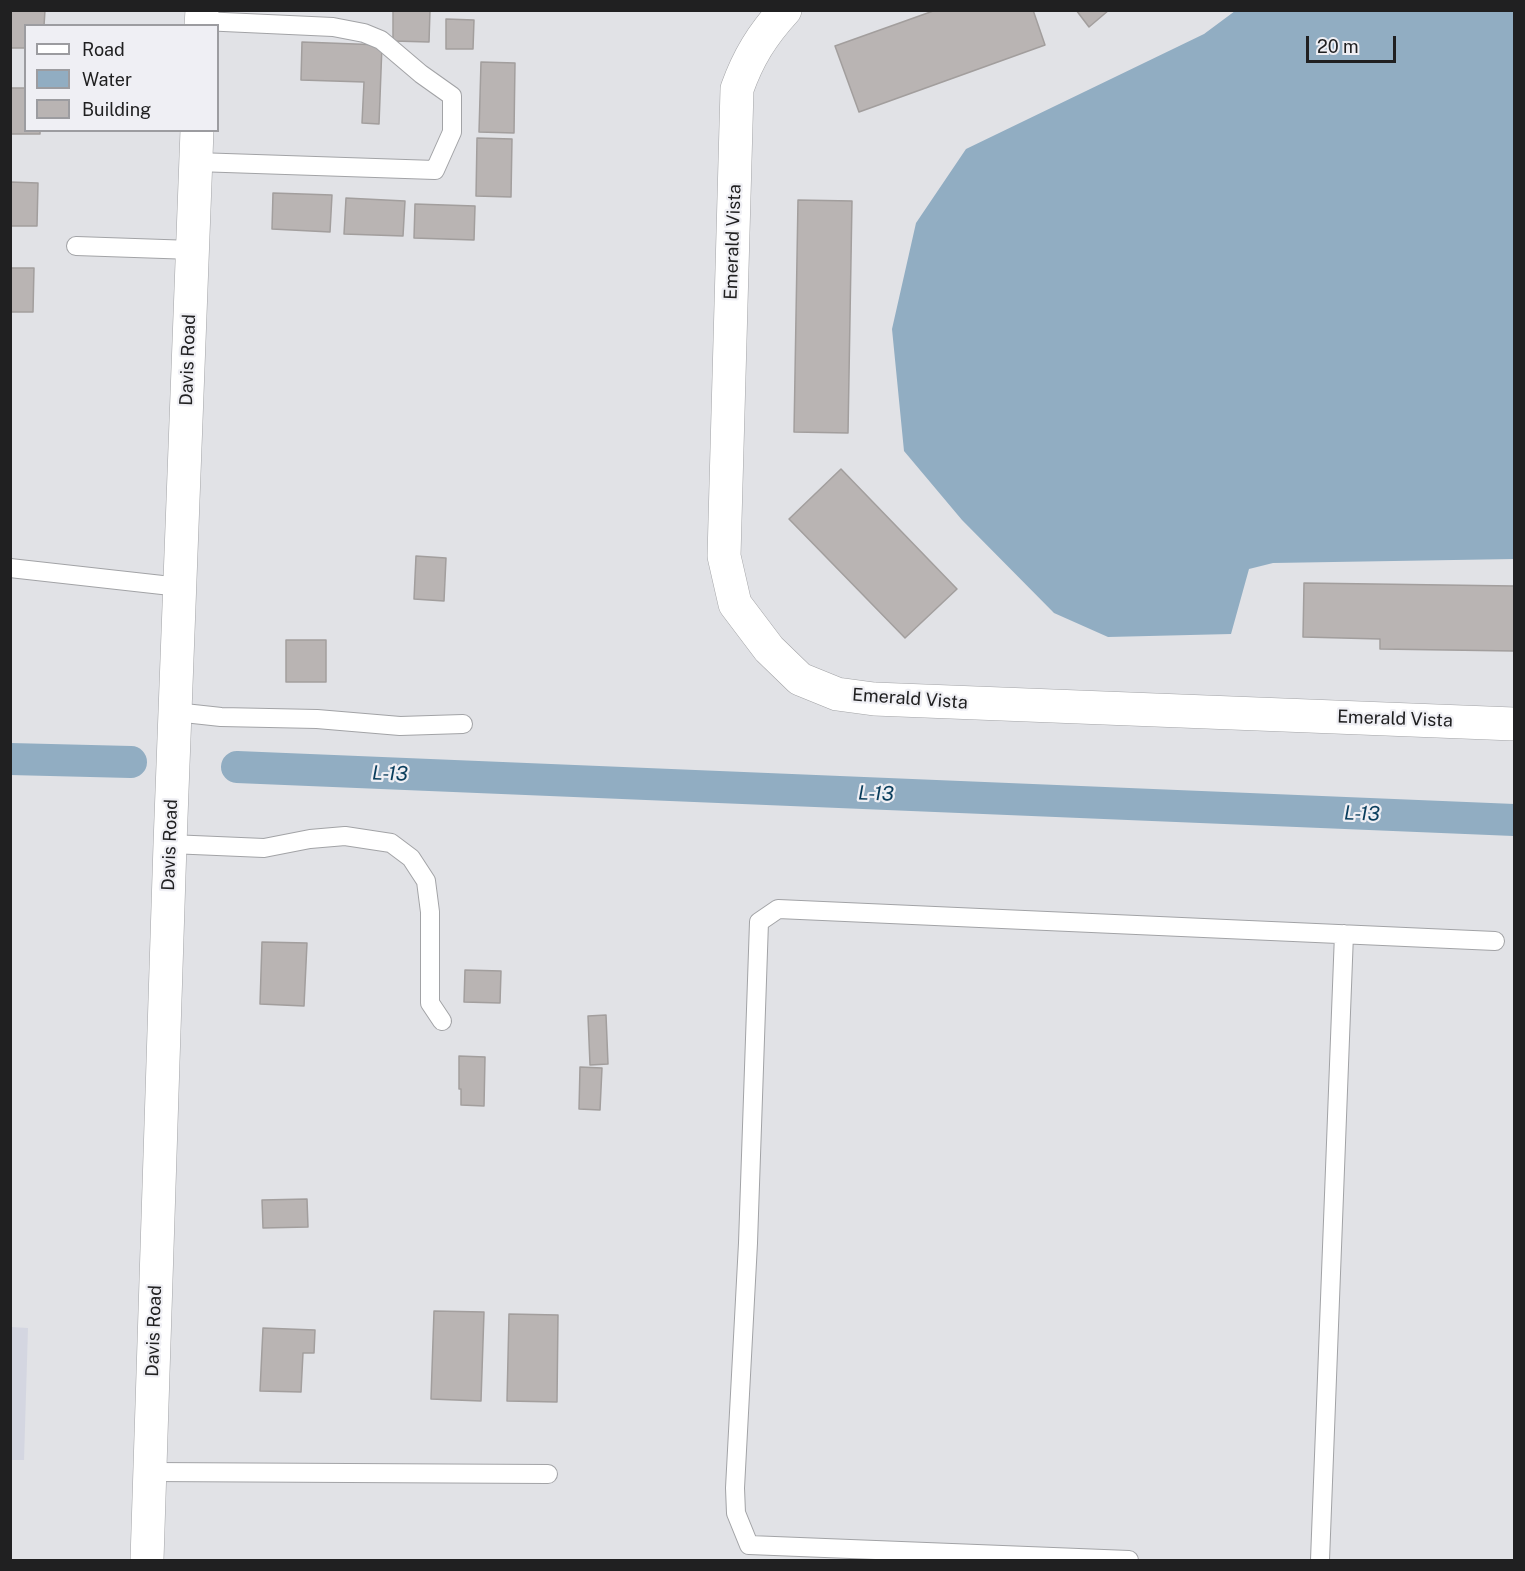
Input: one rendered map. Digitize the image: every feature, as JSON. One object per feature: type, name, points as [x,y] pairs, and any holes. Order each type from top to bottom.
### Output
[{"type":"street","name":"Emerald Vista","points":[[784,10],[767,30],[745,66],[737,89],[724,556],[735,604],[769,649],[800,679],[837,694],[874,699],[1515,724]]},
{"type":"street","name":"Davis Road","points":[[147,1560],[170,844],[197,146]]},
{"type":"lane","points":[[197,146],[435,170],[452,132],[452,96],[421,74],[381,40],[364,33],[333,27],[202,19]]},
{"type":"lane","points":[[76,246],[192,250]]},
{"type":"lane","points":[[10,568],[180,587]]},
{"type":"lane","points":[[176,712],[221,717],[317,719],[400,726],[463,724]]},
{"type":"lane","points":[[170,844],[264,848],[310,839],[345,836],[391,843],[411,858],[426,881],[430,912],[430,1003],[442,1021]]},
{"type":"lane","points":[[1129,1560],[749,1545],[736,1513],[735,1488],[748,1243],[759,922],[778,909],[1496,941]]},
{"type":"lane","points":[[1320,1560],[1344,934]]},
{"type":"lane","points":[[150,1472],[549,1474]]},
{"type":"shaded area","points":[[11,1327],[28,1328],[24,1460],[11,1460]]},
{"type":"water","points":[[1235,11],[1514,11],[1514,559],[1273,563],[1249,569],[1231,634],[1108,637],[1054,613],[962,520],[904,451],[892,329],[916,223],[966,149],[1204,34]]},
{"type":"building","points":[[10,10],[45,10],[44,24],[24,24],[24,48],[10,48]]},
{"type":"building","points":[[393,10],[430,10],[429,42],[393,41]]},
{"type":"building","points":[[936,10],[1033,10],[1045,45],[859,112],[835,46]]},
{"type":"building","points":[[1076,10],[1109,10],[1089,27]]},
{"type":"building","points":[[446,19],[474,20],[473,49],[446,49]]},
{"type":"building","points":[[302,42],[382,45],[379,124],[362,123],[364,82],[301,80]]},
{"type":"building","points":[[481,62],[515,63],[514,133],[479,132]]},
{"type":"building","points":[[10,88],[24,88],[24,132],[40,132],[40,134],[10,134]]},
{"type":"building","points":[[477,138],[512,139],[511,197],[476,196]]},
{"type":"building","points":[[10,182],[38,183],[37,226],[10,226]]},
{"type":"building","points":[[273,193],[332,195],[330,232],[272,229]]},
{"type":"building","points":[[346,198],[405,201],[403,236],[344,234]]},
{"type":"building","points":[[798,200],[852,201],[848,433],[794,432]]},
{"type":"building","points":[[415,204],[475,206],[474,240],[414,238]]},
{"type":"building","points":[[10,268],[34,268],[33,312],[10,312]]},
{"type":"building","points":[[841,469],[957,589],[905,638],[789,519]]},
{"type":"building","points":[[416,556],[446,558],[444,601],[414,599]]},
{"type":"building","points":[[1304,583],[1514,586],[1514,651],[1380,649],[1380,639],[1303,637]]},
{"type":"building","points":[[286,640],[326,640],[326,682],[286,682]]},
{"type":"building","points":[[262,942],[307,943],[304,1006],[260,1004]]},
{"type":"building","points":[[465,970],[501,971],[500,1003],[464,1002]]},
{"type":"building","points":[[606,1015],[608,1064],[590,1065],[588,1016]]},
{"type":"building","points":[[459,1056],[485,1057],[484,1106],[461,1105]]},
{"type":"building","points":[[580,1067],[602,1068],[600,1110],[579,1109]]},
{"type":"building","points":[[307,1199],[308,1227],[263,1228],[262,1200]]},
{"type":"building","points":[[434,1311],[484,1312],[481,1401],[431,1399]]},
{"type":"building","points":[[509,1314],[558,1315],[557,1402],[507,1401]]},
{"type":"building","points":[[263,1328],[315,1330],[314,1353],[303,1353],[301,1392],[260,1391]]},
{"type":"waterway","name":"L-13","points":[[10,759],[131,762]]},
{"type":"waterway","name":"L-13","points":[[237,767],[1514,820]]}]
